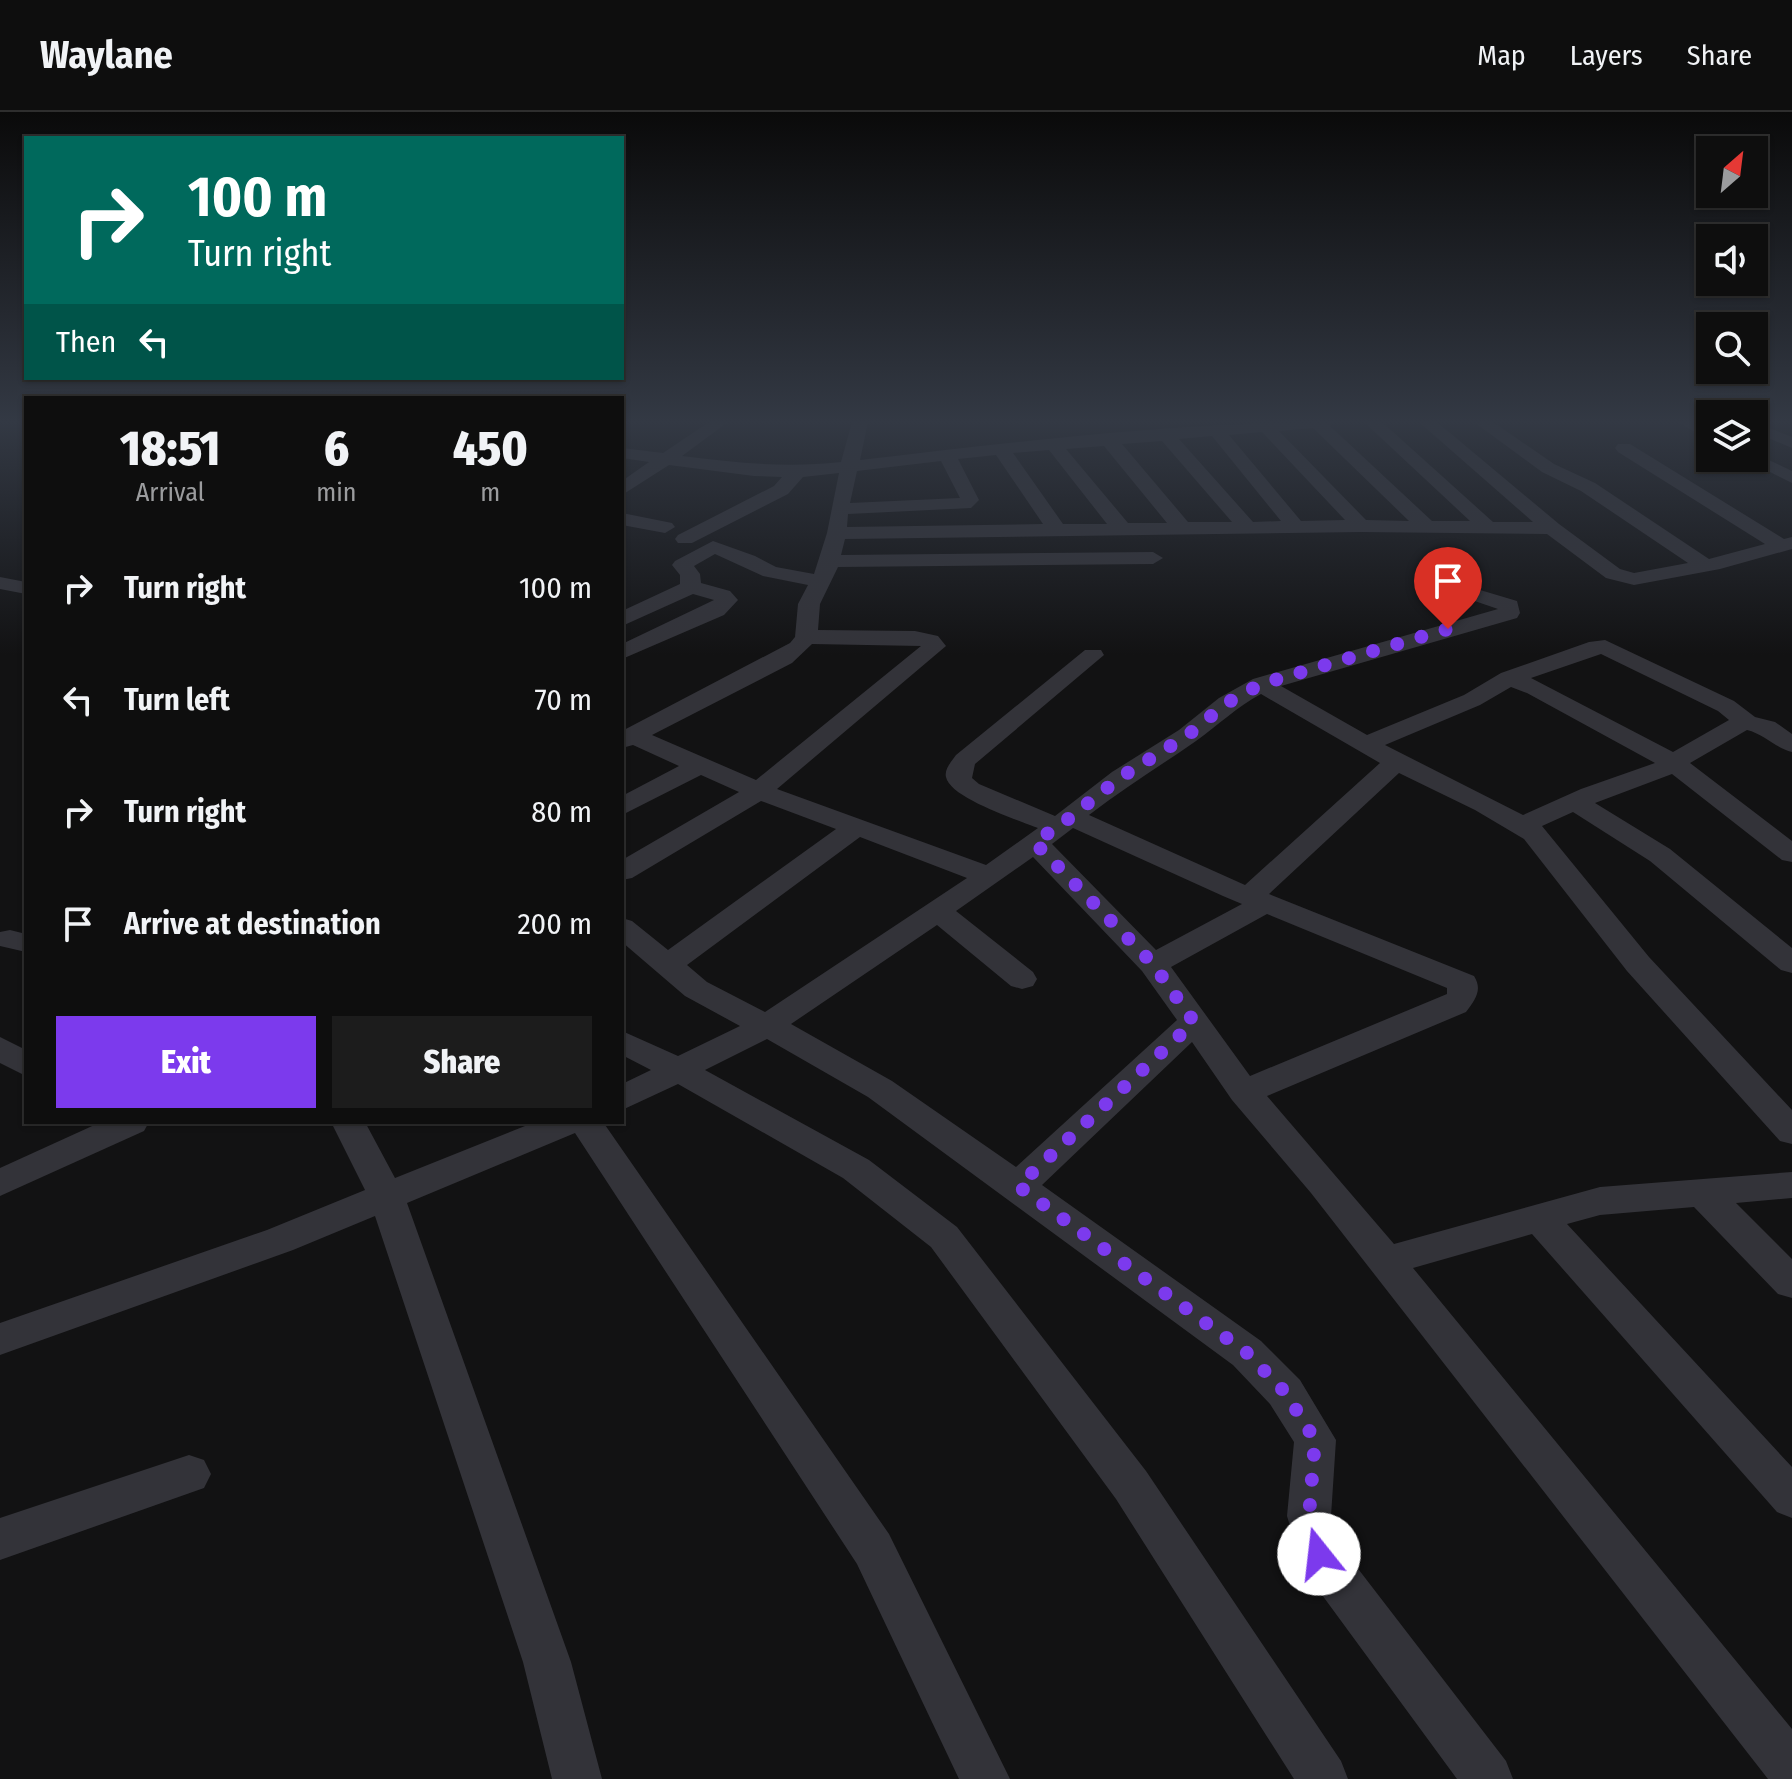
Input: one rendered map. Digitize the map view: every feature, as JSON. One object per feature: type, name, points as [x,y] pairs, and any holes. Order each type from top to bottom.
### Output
[{"type":"street","points":[[762,500],[685,539],[748,560],[770,572],[1153,558]]},
{"type":"street","points":[[627,738],[798,648],[806,637],[809,604],[825,571],[837,533],[841,500]]},
{"type":"street","points":[[839,509],[964,504],[970,500]]},
{"type":"street","points":[[1036,500],[1057,530]]},
{"type":"street","points":[[1101,500],[1122,529]]},
{"type":"street","points":[[1159,500],[1182,528]]},
{"type":"street","points":[[1223,500],[1247,527]]},
{"type":"street","points":[[1274,500],[1296,527]]},
{"type":"street","points":[[1333,500],[1361,526]]},
{"type":"street","points":[[1398,500],[1427,527]]},
{"type":"street","points":[[1458,500],[1488,527]]},
{"type":"street","points":[[1519,500],[1603,568],[1624,577],[1646,579],[1786,544]]},
{"type":"street","points":[[1607,500],[1706,566]]},
{"type":"street","points":[[1711,500],[1786,544]]},
{"type":"street","points":[[624,519],[665,527]]},
{"type":"street","points":[[837,533],[1361,526],[1552,528]]},
{"type":"street","points":[[691,587],[690,574],[682,565],[713,547]]},
{"type":"street","points":[[0,583],[24,588]]},
{"type":"street","points":[[624,618],[691,587],[727,600],[716,610],[624,651]]},
{"type":"street","points":[[0,590],[24,588]]},
{"type":"street","points":[[624,1097],[768,1025],[989,876],[1121,777],[1188,735],[1227,703],[1261,684],[1509,613],[1509,606],[1470,593]]},
{"type":"street","points":[[624,871],[759,791],[935,646],[930,641],[915,638],[806,637]]},
{"type":"street","points":[[1365,745],[1472,700],[1509,678],[1597,647],[1605,647],[1726,706],[1747,723]]},
{"type":"street","points":[[1093,655],[965,760],[958,772],[959,780],[970,790],[1054,829],[1258,900],[1463,983],[1462,996],[1455,1005],[1244,1092]]},
{"type":"street","points":[[1509,678],[1535,688],[1674,763],[1792,854]]},
{"type":"street","points":[[1261,684],[1396,762],[1534,833],[1638,964],[1792,1132]]},
{"type":"street","points":[[1521,826],[1674,763],[1731,727],[1747,723],[1766,727],[1792,745]]},
{"type":"street","points":[[627,738],[702,764],[759,791],[855,828],[989,876]]},
{"type":"street","points":[[1153,964],[1258,900],[1396,762]]},
{"type":"street","points":[[624,806],[702,764]]},
{"type":"street","points":[[1577,803],[1660,855],[1792,963]]},
{"type":"street","points":[[667,965],[855,828]]},
{"type":"street","points":[[1054,829],[1244,1092],[1386,1261],[1792,1769]]},
{"type":"street","points":[[938,911],[1022,979]]},
{"type":"street","points":[[624,929],[696,989],[739,1014],[768,1025],[880,1089],[1247,1353],[1285,1392],[1315,1440],[1309,1516],[1319,1554],[1488,1779]]},
{"type":"street","points":[[1018,1186],[1194,1022]]},
{"type":"street","points":[[624,1043],[679,1070],[856,1169],[944,1237],[1131,1485],[1323,1779]]},
{"type":"street","points":[[0,1048],[24,1064]]},
{"type":"street","points":[[0,1183],[121,1124]]},
{"type":"street","points":[[349,1124],[386,1196],[547,1662],[577,1779]]},
{"type":"street","points":[[0,1339],[280,1240],[564,1124]]},
{"type":"street","points":[[586,1124],[873,1549],[985,1779]]},
{"type":"street","points":[[1386,1261],[1600,1201],[1792,1185]]},
{"type":"street","points":[[1702,1192],[1792,1283]]},
{"type":"street","points":[[1540,1218],[1792,1498]]},
{"type":"street","points":[[0,1539],[189,1474]]},
{"type":"route","points":[[1319,1554],[1309,1516],[1315,1440],[1285,1392],[1247,1353],[1018,1186],[1194,1022],[1153,964],[1034,842],[1121,777],[1188,735],[1227,703],[1261,684],[1448,629]]}]
